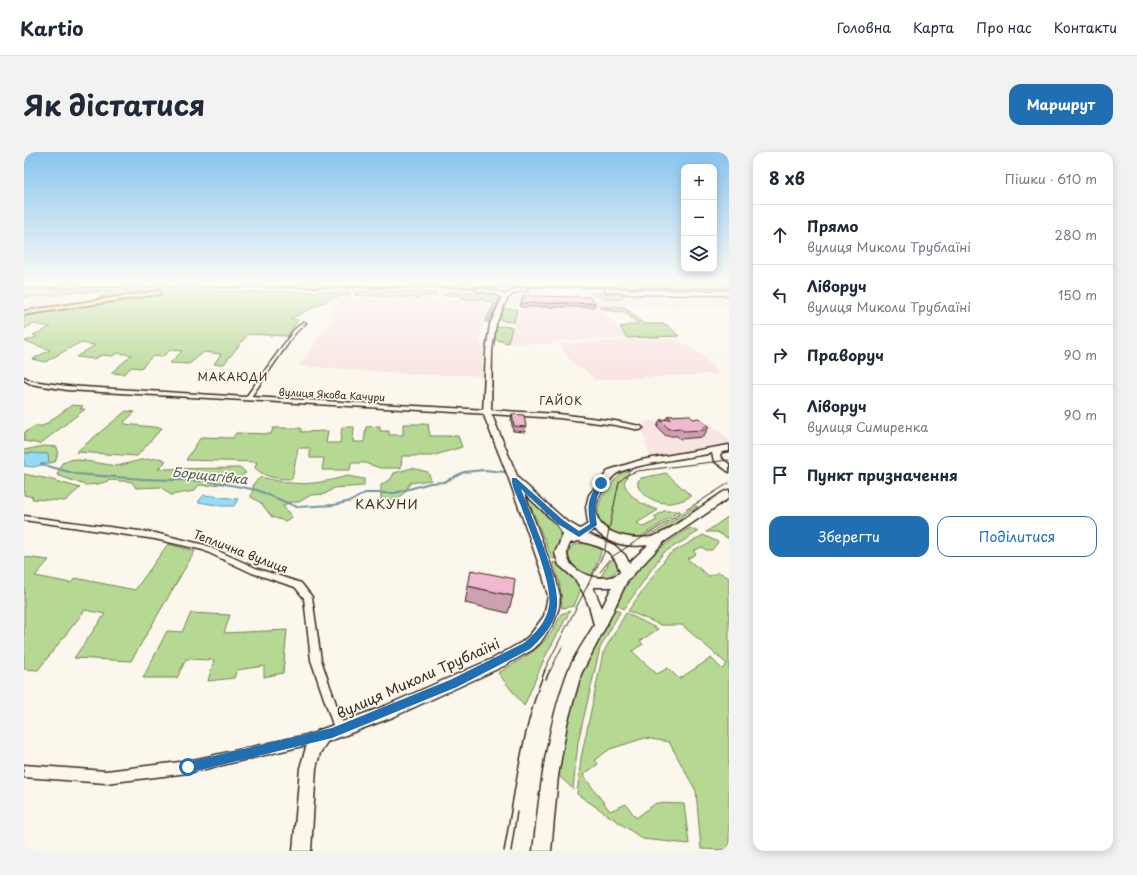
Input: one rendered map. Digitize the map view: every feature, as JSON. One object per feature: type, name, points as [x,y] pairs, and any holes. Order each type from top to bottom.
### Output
[{"type":"main road","name":"вулиця Миколи Трублаїні","points":[[322,736],[396,708],[499,662],[527,646],[535,639],[547,624],[553,607],[552,585],[514,479],[491,426],[487,413],[491,330],[497,315]]},
{"type":"main road","points":[[724,449],[716,455],[717,459],[729,469]]},
{"type":"main road","points":[[660,539],[628,542],[616,539],[601,531],[594,521],[591,507],[594,495],[601,483],[612,472],[641,463],[724,449]]},
{"type":"main road","points":[[514,479],[561,522],[568,535],[576,539],[600,542],[617,553],[625,564],[624,575],[600,626],[574,673],[559,724],[550,776],[542,851]]},
{"type":"main road","points":[[577,575],[596,583],[613,582],[624,575],[660,539],[729,493]]},
{"type":"main road","points":[[594,521],[591,528],[561,552],[565,565],[577,575],[590,592],[597,610],[600,626]]},
{"type":"main road","points":[[302,851],[308,768],[313,750],[322,736]]},
{"type":"street","points":[[247,399],[295,331],[304,323]]},
{"type":"street","name":"вулиця Якова Качури","points":[[24,378],[31,382],[74,388],[559,416],[615,423],[640,428]]},
{"type":"street","points":[[24,385],[31,382]]},
{"type":"street","name":"Теплична вулиця","points":[[24,518],[162,537],[205,548],[255,571],[298,585],[308,597],[316,660],[340,730]]},
{"type":"street","name":"вулиця Миколи Трублаїні","points":[[24,771],[106,777],[151,772],[188,767],[322,736]]},
{"type":"shaded area","points":[[333,315],[489,315],[483,327],[479,342],[483,345],[482,378],[474,375],[427,375],[299,366],[331,322]]},
{"type":"shaded area","points":[[516,315],[606,315],[627,338],[553,341],[550,344],[508,343]]},
{"type":"shaded area","points":[[675,338],[704,357],[719,375],[711,374],[595,380],[583,368],[578,368],[565,354],[560,344]]},
{"type":"shaded area","points":[[687,419],[711,424],[729,440],[729,446],[657,456],[649,455],[642,428],[646,421]]},
{"type":"green space","points":[[24,315],[299,315],[290,319],[298,320],[287,336],[248,334],[224,364],[214,364],[221,354],[204,352],[189,364],[170,363],[182,351],[170,350],[162,357],[153,356],[141,368],[132,367],[123,374],[111,373],[132,355],[118,353],[112,356],[102,355],[94,359],[76,357],[95,345],[79,343],[45,362],[33,359],[50,350],[25,341],[37,337],[33,335],[51,327],[33,324],[24,329]]},
{"type":"green space","points":[[489,315],[492,315],[488,322],[485,322]]},
{"type":"green space","points":[[501,315],[516,315],[514,322],[503,321],[499,318]]},
{"type":"green space","points":[[628,315],[633,315],[643,324],[666,324],[679,336],[627,338],[620,327],[638,324]]},
{"type":"green space","points":[[501,326],[512,327],[508,343],[493,339],[495,328]]},
{"type":"green space","points":[[72,405],[83,406],[80,409],[85,409],[40,444],[24,441],[24,433],[35,426],[43,426]]},
{"type":"green space","points":[[126,411],[135,412],[124,422],[125,424],[162,428],[137,456],[76,452]]},
{"type":"green space","points":[[403,424],[428,424],[430,436],[458,436],[462,447],[432,456],[402,456],[401,468],[380,468],[365,463],[351,463],[350,470],[322,470],[324,458],[310,458],[310,448],[298,448],[292,479],[277,478],[263,474],[255,468],[257,462],[186,460],[201,437],[233,438],[236,433],[271,434],[273,428],[301,428],[301,432],[328,431],[326,443],[340,443],[342,427],[354,427],[353,442],[364,442],[366,427],[380,426],[380,431],[389,431],[389,435],[403,435]]},
{"type":"green space","points":[[44,446],[57,447],[58,452],[55,462],[49,463],[48,454],[24,453],[24,450]]},
{"type":"green space","points":[[160,458],[166,461],[158,469],[241,468],[246,473],[224,483],[199,485],[194,491],[171,495],[161,487],[136,488],[132,482],[111,480],[98,484],[85,485],[57,475],[62,463],[73,459],[117,466],[141,460]]},
{"type":"green space","points":[[412,468],[428,472],[431,480],[410,483],[399,498],[392,500],[381,500],[381,485],[391,479],[394,473]]},
{"type":"green space","points":[[630,469],[624,483],[627,489],[638,501],[658,510],[637,523],[643,527],[657,520],[654,517],[664,511],[680,511],[637,539],[616,535],[608,530],[603,525],[598,513],[604,493],[618,476]]},
{"type":"green space","points":[[666,473],[691,496],[677,502],[663,503],[650,498],[638,487],[638,481],[641,478]]},
{"type":"green space","points":[[24,474],[49,479],[80,488],[65,501],[32,499],[33,497],[24,495]]},
{"type":"green space","points":[[347,476],[364,479],[364,486],[334,488],[325,494],[311,495],[299,502],[290,502],[283,506],[292,517],[285,521],[272,517],[261,503],[251,497],[254,483],[261,477],[284,482],[304,484],[323,482]]},
{"type":"green space","points":[[528,500],[530,500],[559,529],[560,536],[555,559],[552,558]]},
{"type":"green space","points":[[696,506],[698,507],[665,531],[646,538]]},
{"type":"green space","points":[[729,516],[729,539],[717,532],[706,532]]},
{"type":"green space","points":[[690,528],[698,532],[663,553],[624,609],[615,604],[630,580],[647,560]]},
{"type":"green space","points":[[703,535],[718,542],[712,550],[706,550],[702,547],[693,551],[696,554],[687,559],[709,576],[719,572],[729,578],[729,850],[701,849],[696,791],[669,742],[645,738],[610,749],[595,760],[598,764],[583,775],[610,811],[626,804],[636,818],[656,803],[684,804],[689,844],[643,839],[577,794],[581,758],[603,653],[626,613],[658,629],[640,641],[643,644],[632,651],[657,674],[668,668],[679,679],[711,658],[722,669],[727,664],[682,625],[661,625],[628,611],[668,555]]},
{"type":"green space","points":[[585,543],[601,548],[601,553],[591,577],[573,564],[569,555],[573,545]]},
{"type":"green space","points":[[168,544],[195,551],[131,661],[74,658],[105,614],[85,610],[38,670],[24,669],[24,557],[49,560],[35,576],[71,583],[75,578],[135,590]]},
{"type":"green space","points":[[615,557],[619,566],[616,571],[609,576],[600,578],[608,564]]},
{"type":"green space","points":[[553,562],[556,563],[582,587],[574,606],[562,608],[560,585]]},
{"type":"green space","points":[[613,608],[620,612],[600,648],[578,742],[573,789],[556,773],[562,725],[577,680]]},
{"type":"green space","points":[[570,611],[545,657],[524,706],[498,673],[518,662],[535,650],[550,634],[561,614]]},
{"type":"green space","points":[[191,613],[230,615],[224,633],[287,630],[283,673],[264,677],[264,666],[237,670],[234,678],[208,681],[214,660],[186,659],[177,678],[143,678],[167,631],[182,632]]},
{"type":"water","points":[[24,453],[48,454],[49,463],[33,467],[24,466]]},
{"type":"water","points":[[204,495],[238,499],[234,506],[222,506],[198,502]]},
{"type":"building","points":[[512,414],[524,415],[526,427],[514,426]]},
{"type":"building","points":[[689,415],[693,419],[699,418],[709,427],[703,427],[706,430],[683,431],[680,428],[669,429],[660,420],[671,419],[668,416]]},
{"type":"building","points":[[471,570],[515,579],[513,596],[468,586]]},
{"type":"waterway","name":"Борщагівка","points":[[41,464],[76,474],[142,479],[209,481],[257,490],[297,507],[334,505],[351,501],[365,493],[395,493],[430,483],[444,482],[464,472],[484,470],[505,472]]},
{"type":"tram line","points":[[544,671],[604,553],[619,482],[627,475],[637,471],[729,460]]},
{"type":"tram line","points":[[600,572],[613,556],[729,483]]},
{"type":"tram line","points":[[550,671],[562,647]]},
{"type":"tram line","points":[[504,851],[530,714],[545,670]]},
{"type":"tram line","points":[[546,679],[550,670]]},
{"type":"tram line","points":[[511,851],[517,812]]},
{"type":"district","name":"МАКАЮДИ","points":[[233,376]]},
{"type":"district","name":"ГАЙОК","points":[[561,400]]},
{"type":"district","name":"КАКУНИ","points":[[387,503]]},
{"type":"route","points":[[188,767],[332,733],[388,712],[454,684],[499,662],[527,646],[535,639],[547,624],[553,607],[554,596],[545,561],[514,479],[561,522],[579,535],[591,528],[593,525],[594,521],[591,507],[594,495],[601,483]]}]
